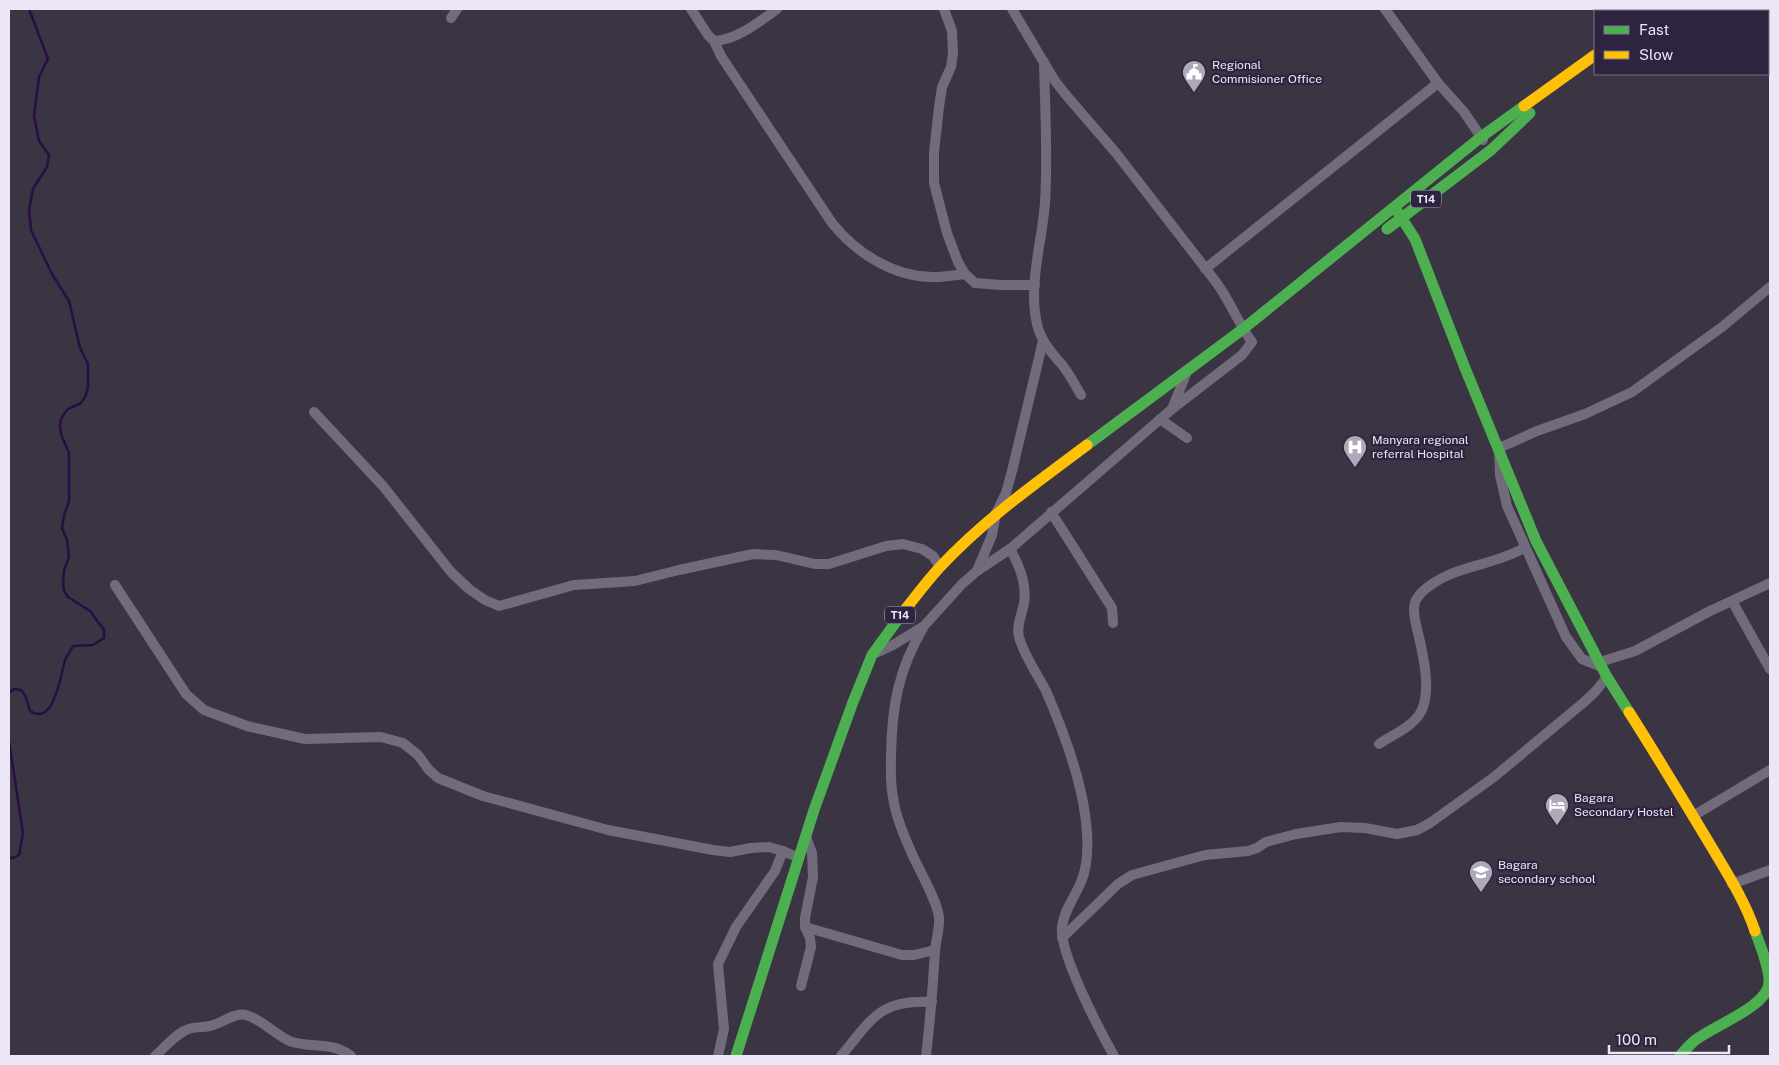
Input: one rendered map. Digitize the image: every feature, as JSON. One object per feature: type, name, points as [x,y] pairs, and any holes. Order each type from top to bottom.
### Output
[{"type":"main road","name":"T14","points":[[736,1056],[840,735],[872,655],[894,623],[940,567],[996,514],[1243,329],[1482,137],[1594,56]]},
{"type":"main road","name":"T14","points":[[1378,235],[1491,150],[1577,68]]},
{"type":"main road","points":[[1395,207],[1416,239],[1465,368],[1536,540],[1603,669],[1739,893],[1751,918],[1764,958],[1769,982],[1767,991],[1758,1001],[1694,1041],[1680,1056]]},
{"type":"main road","name":"T14","points":[[1263,313],[1332,271],[1355,253]]},
{"type":"street","points":[[450,18],[457,9]]},
{"type":"street","points":[[691,9],[708,35],[714,40],[721,56],[832,223],[850,243],[874,259],[902,272],[934,277],[966,274]]},
{"type":"street","points":[[714,40],[720,40],[741,32],[777,9]]},
{"type":"street","points":[[944,9],[952,31],[953,53],[951,67],[942,87],[939,107],[934,152],[934,183],[947,233],[958,262],[966,274],[976,283],[1035,285]]},
{"type":"street","points":[[926,1056],[939,919],[936,906],[910,850],[896,814],[892,796],[891,774],[892,728],[900,678],[910,650],[924,626],[953,593],[977,571],[1010,549],[1160,419],[1247,349],[1252,342],[1225,294],[1116,154],[1066,95],[1012,9]]},
{"type":"street","points":[[1385,9],[1438,83],[1464,112],[1491,150]]},
{"type":"street","points":[[1044,62],[1046,170],[1045,204],[1035,285],[1037,324],[1043,341],[1063,366],[1080,395]]},
{"type":"street","points":[[1205,269],[1438,83]]},
{"type":"street","points":[[1603,669],[1582,659],[1573,649],[1524,548],[1507,506],[1500,475],[1499,448],[1537,431],[1585,414],[1632,392],[1722,327],[1770,287]]},
{"type":"street","points":[[977,571],[992,535],[996,514],[1006,493],[1043,341]]},
{"type":"street","points":[[1172,409],[1187,370]]},
{"type":"street","points":[[314,412],[378,480],[451,572],[477,594],[499,606],[574,585],[635,581],[753,554],[776,555],[815,564],[829,564],[886,546],[903,544],[922,549],[933,556],[940,567]]},
{"type":"street","points":[[1160,419],[1187,438]]},
{"type":"street","points":[[1051,512],[1112,608],[1112,623]]},
{"type":"street","points":[[1379,744],[1414,720],[1420,713],[1425,698],[1424,661],[1416,624],[1414,603],[1420,594],[1435,582],[1454,573],[1471,566],[1510,556],[1524,548]]},
{"type":"street","points":[[1010,549],[1019,565],[1024,591],[1018,635],[1062,728],[1079,785],[1085,814],[1086,865],[1082,881],[1063,920],[1062,938],[1077,981],[1114,1056]]},
{"type":"street","points":[[1062,938],[1118,884],[1132,875],[1205,855],[1248,852],[1266,842],[1296,834],[1341,827],[1366,828],[1397,834],[1417,830],[1494,777],[1583,703],[1595,692],[1603,669],[1770,583]]},
{"type":"street","points":[[116,585],[186,694],[204,710],[247,726],[304,739],[381,737],[403,743],[418,755],[429,770],[438,778],[483,796],[608,830],[730,852],[769,847],[799,858]]},
{"type":"street","points":[[1732,601],[1770,669]]},
{"type":"street","points":[[872,655],[924,626]]},
{"type":"street","points":[[1693,816],[1770,770]]},
{"type":"street","points":[[801,986],[811,947],[810,938],[805,927],[805,918],[814,877],[812,853],[806,836]]},
{"type":"street","points":[[718,1056],[724,1030],[718,964],[736,927],[775,871],[782,851]]},
{"type":"street","points":[[1732,884],[1770,870]]},
{"type":"street","points":[[805,927],[902,955],[914,955],[935,950]]},
{"type":"street","points":[[841,1056],[877,1014],[890,1006],[911,1002],[932,1002]]},
{"type":"street","points":[[155,1056],[184,1031],[210,1026],[238,1015],[244,1015],[264,1024],[291,1042],[334,1047],[351,1056]]},
{"type":"waterway","points":[[9,693],[14,689],[21,690],[25,695],[30,711],[38,714],[45,712],[51,706],[55,697],[65,660],[73,646],[93,645],[104,638],[104,630],[90,611],[68,597],[64,591],[64,570],[69,557],[67,540],[62,528],[69,501],[69,453],[61,434],[60,425],[61,419],[68,409],[81,403],[85,397],[88,388],[88,364],[80,348],[69,301],[52,274],[31,230],[29,210],[33,189],[47,167],[49,155],[39,141],[34,116],[39,77],[48,59],[29,9]]},
{"type":"waterway","points":[[9,741],[23,833],[19,855],[13,858],[9,857]]},
{"type":"traffic: fast","points":[[1087,445],[1243,329],[1481,137],[1524,106]]},
{"type":"traffic: fast","points":[[1387,229],[1491,150],[1530,113]]},
{"type":"traffic: fast","points":[[1397,211],[1415,239],[1465,368],[1536,541],[1607,677],[1629,712]]},
{"type":"traffic: fast","points":[[736,1056],[814,810],[853,702],[872,655],[904,611]]},
{"type":"traffic: fast","points":[[1680,1056],[1701,1036],[1749,1008],[1759,1001],[1766,992],[1769,983],[1768,971],[1755,931]]},
{"type":"traffic: slow","points":[[1524,106],[1594,56]]},
{"type":"traffic: slow","points":[[904,611],[940,567],[974,533],[1087,445]]},
{"type":"traffic: slow","points":[[1629,712],[1729,877],[1741,898],[1755,931]]},
{"type":"place","name":"Regional Commisioner Office","points":[[1194,93]]},
{"type":"place","name":"Manyara regional referral Hospital","points":[[1355,468]]},
{"type":"place","name":"Bagara Secondary Hostel","points":[[1557,826]]},
{"type":"place","name":"Bagara secondary school","points":[[1481,893]]}]
